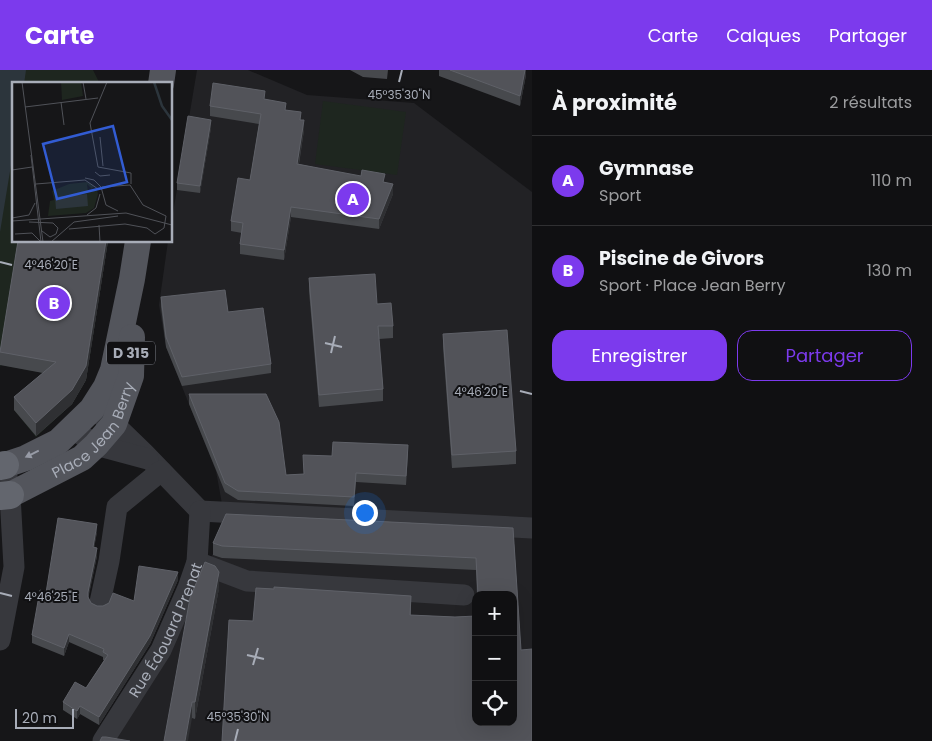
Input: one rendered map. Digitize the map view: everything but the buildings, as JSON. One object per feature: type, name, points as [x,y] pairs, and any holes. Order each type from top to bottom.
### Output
[{"type":"main road","name":"D 315","points":[[132,279],[138,242]]},
{"type":"main road","name":"Place Jean Berry","points":[[2,466],[26,458],[58,442],[92,410],[106,387],[113,370],[132,279]]},
{"type":"main road","name":"Place Jean Berry","points":[[5,495],[82,458],[96,446],[114,424],[131,376],[132,279]]},
{"type":"street","points":[[92,410],[114,424],[200,511],[532,528]]},
{"type":"street","points":[[73,429],[96,446],[156,465]]},
{"type":"street","points":[[100,602],[109,561],[116,507],[156,465]]},
{"type":"street","name":"Place Jean Berry","points":[[2,466],[5,495]]},
{"type":"street","points":[[0,640],[14,567],[5,495]]},
{"type":"street","name":"Rue Édouard Prenat","points":[[103,741],[161,650],[188,588],[197,562],[200,511]]},
{"type":"street","points":[[197,562],[247,581],[464,595]]},
{"type":"shaded area","points":[[0,70],[93,70],[99,82],[12,82],[12,242],[108,242],[86,380],[72,404],[36,437],[14,410],[45,384],[71,378],[1,365],[0,367]]},
{"type":"shaded area","points":[[0,70],[26,70],[24,82],[12,82],[12,159],[0,232]]},
{"type":"shaded area","points":[[197,70],[248,70],[307,95],[414,103],[532,192],[532,741],[110,741],[178,628],[226,526],[216,471],[166,347],[159,305],[168,242],[172,242],[172,219]]},
{"type":"shaded area","points":[[323,101],[406,112],[397,175],[315,164]]},
{"type":"place","name":"Gymnase","points":[[353,199]]},
{"type":"place","name":"Piscine de Givors","points":[[54,303]]}]
